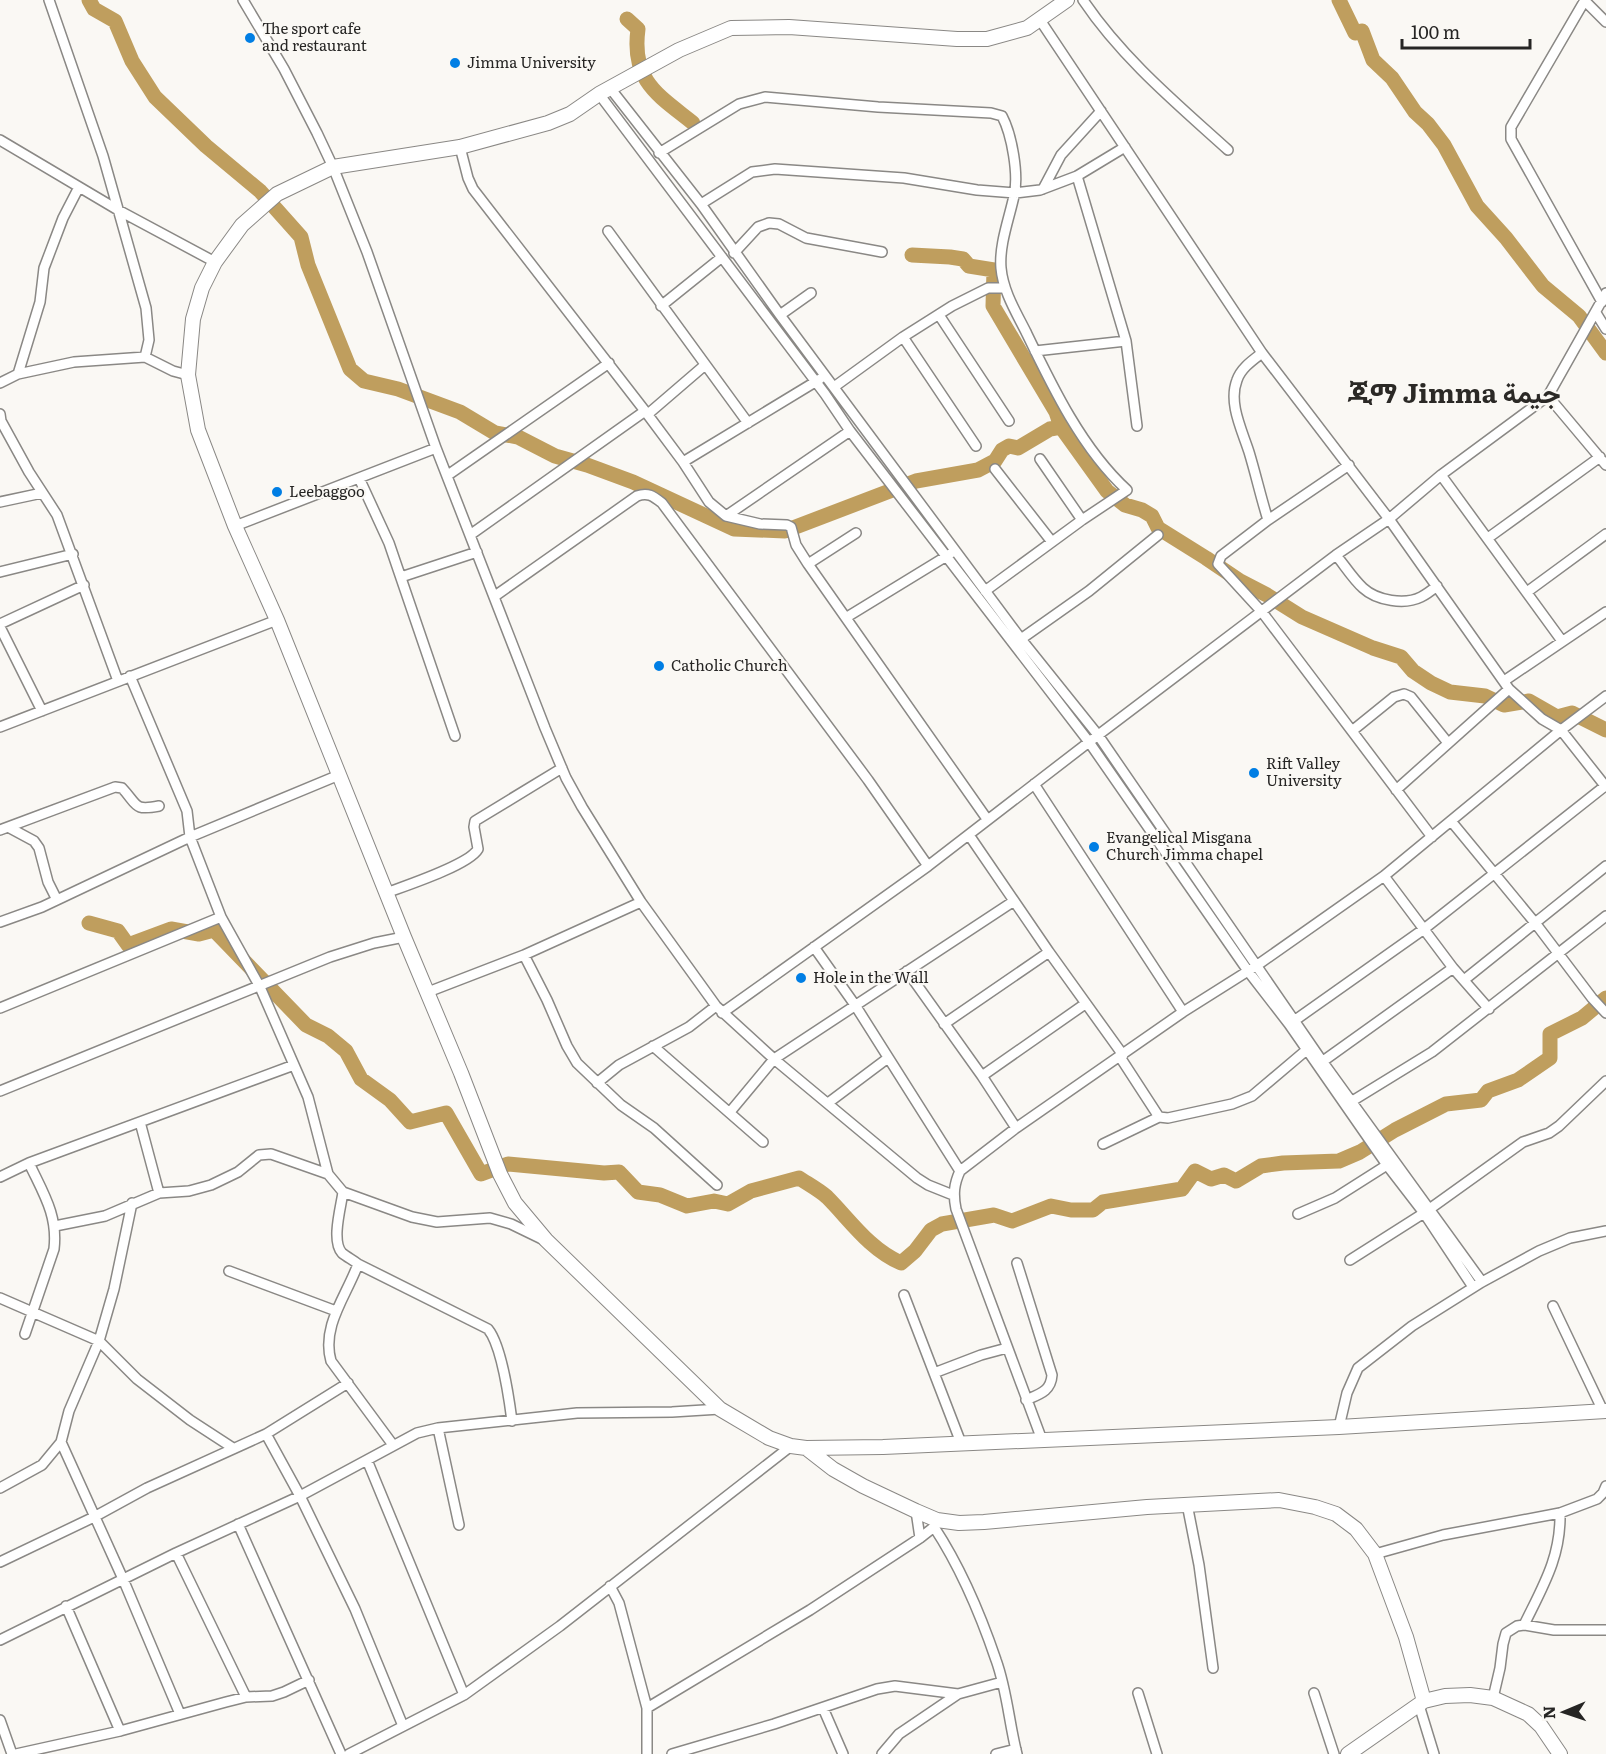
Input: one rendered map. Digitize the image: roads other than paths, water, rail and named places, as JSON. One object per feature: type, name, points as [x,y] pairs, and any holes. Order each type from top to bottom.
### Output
[{"type":"street","points":[[49,0],[103,156],[146,308],[149,340],[145,357]]},
{"type":"street","points":[[243,0],[284,69],[333,167],[367,252],[436,448],[562,768],[582,807],[640,902],[719,1009],[774,1059],[917,1178],[953,1195]]},
{"type":"street","points":[[1067,0],[1027,28],[987,39],[957,39],[789,27],[731,28],[701,39],[670,55],[608,89],[570,114],[548,123],[460,147],[333,167],[277,194],[244,222],[214,262],[202,288],[193,319],[188,375],[198,430],[235,526],[277,620],[500,1174],[515,1203],[546,1240],[720,1409],[769,1438],[791,1446],[806,1448],[883,1447],[1340,1427],[1605,1411],[1553,1306]]},
{"type":"street","points":[[1083,0],[1108,34],[1144,73],[1228,150]]},
{"type":"street","points":[[597,1083],[619,1065],[719,1009],[814,947],[928,866],[1336,555],[1389,519],[1441,475],[1548,396],[1604,298],[1515,146],[1511,128],[1584,0],[1606,22]]},
{"type":"street","points":[[1040,20],[1262,353],[1389,519],[1507,685],[1542,719],[1561,730],[1605,784],[1496,874],[1292,1023]]},
{"type":"street","points":[[608,89],[700,204],[1021,639],[1098,735],[1252,969]]},
{"type":"street","points":[[608,89],[722,257],[850,431],[1089,742],[1348,1103],[1482,1282]]},
{"type":"street","points":[[659,153],[739,104],[765,97],[878,107],[991,113],[1002,116],[1009,129],[1015,193],[1005,232],[1001,260],[1005,288],[1035,351],[1081,436],[1111,475],[1127,490],[1082,520],[986,591]]},
{"type":"street","points":[[1043,189],[1061,155],[1101,111]]},
{"type":"street","points":[[0,140],[118,210],[214,262]]},
{"type":"street","points":[[460,147],[473,189],[551,293],[646,412],[708,501],[726,516],[760,524],[792,527],[796,545],[808,564],[987,819]]},
{"type":"street","points":[[700,204],[752,172],[775,169],[904,178],[977,190],[1015,193],[1043,189],[1077,176],[1125,147]]},
{"type":"street","points":[[1077,176],[1126,341],[1137,426]]},
{"type":"street","points":[[18,374],[37,315],[44,268],[63,218],[79,187]]},
{"type":"street","points":[[734,253],[758,227],[769,223],[779,224],[806,238],[882,252]]},
{"type":"street","points":[[608,231],[748,423]]},
{"type":"street","points":[[661,306],[722,257]]},
{"type":"street","points":[[834,387],[903,337],[939,315],[988,288],[1005,288]]},
{"type":"street","points":[[780,315],[811,293]]},
{"type":"street","points":[[939,315],[1009,421]]},
{"type":"street","points":[[1593,317],[1606,329]]},
{"type":"street","points":[[903,337],[976,446]]},
{"type":"street","points":[[1035,351],[1126,341]]},
{"type":"street","points":[[1262,353],[1240,373],[1236,382],[1235,400],[1239,424],[1250,453],[1268,520]]},
{"type":"street","points":[[0,383],[18,374],[74,362],[145,357],[173,371],[188,375]]},
{"type":"street","points":[[448,475],[609,363]]},
{"type":"street","points":[[470,535],[646,412],[705,365]]},
{"type":"street","points":[[683,462],[825,375]]},
{"type":"street","points":[[1488,538],[1603,461],[1548,396]]},
{"type":"street","points":[[0,414],[42,493],[57,515],[118,681]]},
{"type":"street","points":[[726,516],[850,431]]},
{"type":"street","points":[[235,526],[436,448]]},
{"type":"street","points":[[1040,459],[1082,520]]},
{"type":"street","points":[[1348,465],[1268,520],[1221,556],[1220,567],[1262,612],[1432,837]]},
{"type":"street","points":[[995,469],[1052,542]]},
{"type":"street","points":[[1441,475],[1562,641]]},
{"type":"street","points":[[359,478],[389,543],[455,736]]},
{"type":"street","points":[[0,502],[42,493]]},
{"type":"street","points":[[495,596],[636,496],[651,495],[662,503],[809,699],[928,866]]},
{"type":"street","points":[[808,564],[856,533]]},
{"type":"street","points":[[1527,592],[1606,534]]},
{"type":"street","points":[[1021,639],[1089,591],[1158,535]]},
{"type":"street","points":[[847,617],[955,550]]},
{"type":"street","points":[[401,577],[477,552]]},
{"type":"street","points":[[0,572],[73,554]]},
{"type":"street","points":[[1336,555],[1362,588],[1381,598],[1399,602],[1411,600],[1421,597],[1437,586]]},
{"type":"street","points":[[42,711],[0,626],[84,585]]},
{"type":"street","points":[[1396,790],[1507,685],[1562,641],[1606,612]]},
{"type":"street","points":[[0,727],[277,620]]},
{"type":"street","points":[[130,676],[187,811],[190,837],[221,917],[260,987],[308,1097],[328,1174]]},
{"type":"street","points":[[1352,731],[1394,697],[1404,694],[1411,697],[1448,743]]},
{"type":"street","points":[[1042,1440],[956,1209],[953,1195],[955,1181],[960,1171],[1016,1128],[1183,1012],[1252,969],[1384,876],[1561,730],[1606,696]]},
{"type":"street","points":[[386,893],[438,873],[473,855],[478,849],[475,821],[562,768]]},
{"type":"street","points":[[0,922],[42,907],[190,837],[339,775]]},
{"type":"street","points":[[1034,784],[1183,1012]]},
{"type":"street","points":[[4,828],[115,787],[122,788],[136,806],[143,809],[159,806]]},
{"type":"street","points":[[1451,821],[1606,1013]]},
{"type":"street","points":[[4,828],[34,841],[39,848],[48,882],[57,900]]},
{"type":"street","points":[[969,835],[1122,1056],[1159,1116]]},
{"type":"street","points":[[1464,980],[1606,866]]},
{"type":"street","points":[[1384,876],[1453,968],[1489,1009]]},
{"type":"street","points":[[730,1112],[774,1059],[1014,901]]},
{"type":"street","points":[[428,993],[524,955],[640,902]]},
{"type":"street","points":[[1348,1103],[1432,1052],[1606,916]]},
{"type":"street","points":[[0,1008],[221,917]]},
{"type":"street","points":[[0,1091],[330,957],[374,943],[404,937]]},
{"type":"street","points":[[814,947],[855,1005],[960,1171]]},
{"type":"street","points":[[944,1024],[1048,952]]},
{"type":"street","points":[[524,955],[577,1063],[621,1105],[654,1128],[717,1185]]},
{"type":"street","points":[[1320,1063],[1453,968]]},
{"type":"street","points":[[907,971],[1016,1128]]},
{"type":"street","points":[[982,1076],[1085,1004]]},
{"type":"street","points":[[654,1046],[763,1142]]},
{"type":"street","points":[[1102,1144],[1159,1116],[1168,1118],[1232,1104],[1252,1096],[1309,1048]]},
{"type":"street","points":[[828,1103],[888,1058]]},
{"type":"street","points":[[0,1177],[29,1163],[294,1065]]},
{"type":"street","points":[[1350,1260],[1427,1211],[1523,1142],[1559,1126],[1606,1081]]},
{"type":"street","points":[[1348,1103],[1387,1165],[1427,1211],[1473,1287]]},
{"type":"street","points":[[140,1122],[159,1193]]},
{"type":"street","points":[[55,1226],[105,1216],[159,1193],[189,1191],[211,1185],[238,1172],[259,1155],[271,1154],[328,1174],[344,1191],[412,1217],[437,1221],[490,1218],[511,1224],[546,1240]]},
{"type":"street","points":[[25,1334],[54,1249],[55,1226],[52,1211],[29,1163]]},
{"type":"street","points":[[1298,1214],[1335,1198],[1387,1165]]},
{"type":"street","points":[[344,1191],[337,1232],[337,1241],[341,1251],[358,1264],[488,1329],[494,1338],[500,1359],[512,1421]]},
{"type":"street","points":[[0,1488],[42,1464],[61,1442],[69,1411],[99,1341],[114,1289],[132,1203]]},
{"type":"street","points":[[1340,1427],[1347,1393],[1358,1368],[1412,1326],[1473,1287],[1539,1251],[1570,1238],[1606,1231]]},
{"type":"street","points":[[1017,1263],[1052,1375],[1051,1384],[1047,1389],[1026,1400]]},
{"type":"street","points":[[358,1264],[336,1311],[328,1350],[331,1360],[393,1445]]},
{"type":"street","points":[[229,1272],[336,1311]]},
{"type":"street","points":[[904,1295],[961,1443]]},
{"type":"street","points":[[0,1298],[99,1341],[137,1379],[190,1420],[233,1448]]},
{"type":"street","points":[[934,1373],[981,1355],[1007,1348]]},
{"type":"street","points":[[0,1562],[94,1517],[147,1488],[266,1434],[348,1383]]},
{"type":"street","points":[[0,1640],[176,1553],[300,1496],[417,1433],[438,1428],[577,1413],[720,1409]]},
{"type":"street","points":[[438,1428],[459,1525]]},
{"type":"street","points":[[266,1434],[300,1496],[355,1609],[403,1726]]},
{"type":"street","points":[[61,1442],[123,1579],[180,1714]]},
{"type":"street","points":[[349,1754],[464,1695],[560,1626],[791,1446]]},
{"type":"street","points":[[806,1448],[833,1469],[935,1523],[978,1609],[997,1661],[1016,1751],[996,1754]]},
{"type":"street","points":[[367,1460],[464,1695]]},
{"type":"street","points":[[1375,1554],[1443,1535],[1560,1513],[1598,1499],[1606,1486]]},
{"type":"street","points":[[647,1708],[810,1610],[920,1538],[935,1523],[984,1522],[1187,1504],[1280,1500],[1336,1514],[1356,1529],[1375,1554],[1406,1637],[1434,1754]]},
{"type":"street","points":[[1187,1504],[1199,1565],[1213,1668]]},
{"type":"street","points":[[916,1511],[920,1538]]},
{"type":"street","points":[[1524,1625],[1554,1563],[1561,1531],[1560,1513]]},
{"type":"street","points":[[238,1524],[341,1754]]},
{"type":"street","points":[[176,1553],[246,1697]]},
{"type":"street","points":[[610,1586],[619,1603],[647,1708],[646,1754]]},
{"type":"street","points":[[66,1606],[120,1731]]},
{"type":"street","points":[[1493,1698],[1506,1633],[1517,1626],[1554,1630],[1606,1630]]},
{"type":"street","points":[[0,1720],[3,1736],[14,1754],[120,1731],[246,1697],[278,1694],[309,1680]]},
{"type":"street","points":[[882,1754],[905,1730],[958,1694],[1002,1682]]},
{"type":"street","points":[[672,1754],[877,1689],[895,1686],[958,1694]]},
{"type":"street","points":[[1138,1693],[1157,1754]]},
{"type":"street","points":[[1314,1693],[1334,1754]]},
{"type":"street","points":[[1348,1754],[1422,1703],[1445,1696],[1470,1695],[1493,1698],[1528,1714],[1541,1726],[1560,1754]]},
{"type":"street","points":[[823,1708],[843,1754]]},
{"type":"waterway","points":[[89,0],[94,9],[115,21],[132,61],[155,97],[206,146],[260,191],[301,237],[308,265],[350,369],[364,381],[398,389],[460,412],[495,433],[518,437],[555,456],[633,482],[734,529],[785,531],[916,481],[978,470],[995,461],[1002,450],[1009,446],[1018,448],[1050,429],[1061,427],[1107,491],[1125,505],[1152,516],[1158,528],[1240,581],[1302,617],[1373,648],[1401,657],[1413,671],[1450,692],[1485,696],[1504,705],[1529,701],[1557,717],[1572,713],[1606,730]]},
{"type":"waterway","points":[[1339,0],[1355,33],[1362,31],[1373,60],[1392,78],[1415,112],[1428,124],[1444,145],[1477,206],[1506,238],[1543,286],[1579,316],[1606,353]]},
{"type":"waterway","points":[[627,19],[638,29],[637,47],[643,74],[658,95],[693,123]]},
{"type":"waterway","points":[[912,255],[963,259],[969,266],[994,270],[993,306],[1056,412],[1061,427]]},
{"type":"waterway","points":[[89,923],[118,931],[128,945],[171,929],[199,934],[214,930],[306,1025],[328,1036],[346,1051],[361,1079],[390,1100],[410,1122],[446,1113],[481,1174],[508,1164],[604,1173],[619,1172],[638,1192],[660,1195],[687,1206],[714,1201],[728,1204],[751,1191],[799,1178],[827,1197],[879,1250],[901,1263],[915,1251],[931,1230],[942,1224],[994,1215],[1012,1221],[1051,1206],[1071,1210],[1093,1210],[1103,1202],[1182,1189],[1195,1171],[1211,1179],[1224,1175],[1236,1181],[1261,1166],[1339,1161],[1360,1152],[1395,1130],[1446,1104],[1481,1100],[1488,1091],[1518,1080],[1550,1058],[1550,1034],[1582,1018],[1606,998]]},
{"type":"place","name":"The sport cafe and restaurant","points":[[250,38]]},
{"type":"place","name":"Jimma University","points":[[455,63]]},
{"type":"place","name":"Leebaggoo","points":[[277,492]]},
{"type":"place","name":"Catholic Church","points":[[659,666]]},
{"type":"place","name":"Rift Valley University","points":[[1254,773]]},
{"type":"place","name":"Evangelical Misgana Church Jimma chapel","points":[[1094,847]]},
{"type":"place","name":"Hole in the Wall","points":[[801,978]]},
{"type":"district","name":"ጂማ Jimma جيمة","points":[[1454,394]]}]
